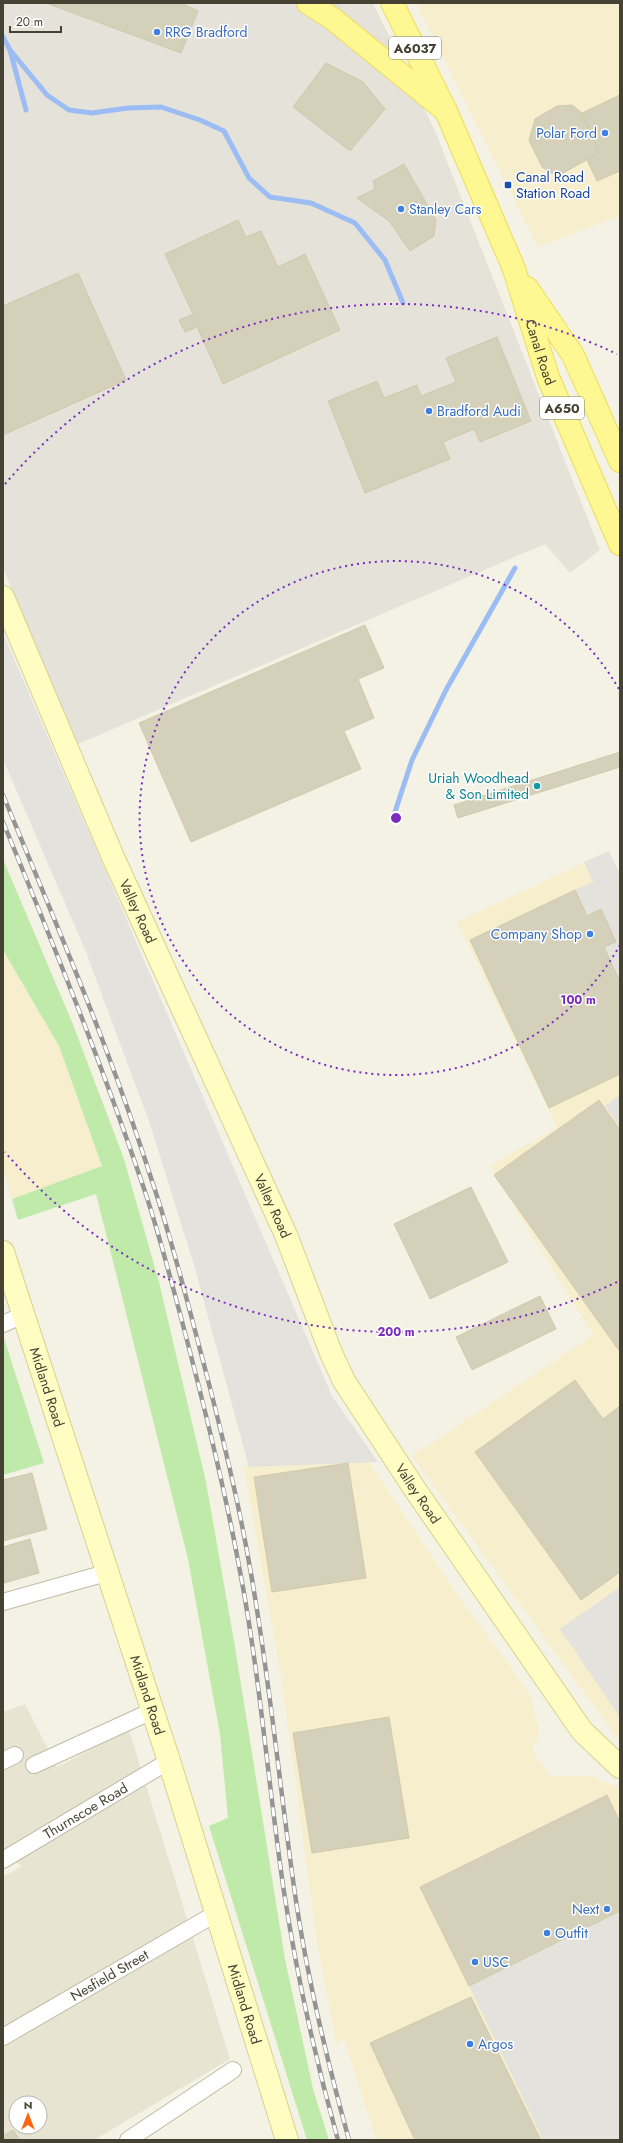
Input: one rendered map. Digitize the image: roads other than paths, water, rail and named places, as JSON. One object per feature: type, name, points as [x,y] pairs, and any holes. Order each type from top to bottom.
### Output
[{"type":"main road","points":[[308,3],[333,19],[446,111]]},
{"type":"main road","name":"Canal Road","points":[[392,3],[446,111],[514,269],[548,377],[620,544]]},
{"type":"main road","name":"Canal Road","points":[[514,269],[573,355],[620,461]]},
{"type":"street","name":"Valley Road","points":[[3,597],[113,857],[286,1235],[344,1381],[414,1488],[582,1731],[620,1767]]},
{"type":"street","name":"Midland Road","points":[[3,1252],[106,1573],[169,1761],[286,2140]]},
{"type":"street","points":[[3,1324],[23,1315]]},
{"type":"street","points":[[3,1602],[106,1573]]},
{"type":"street","points":[[34,1765],[152,1712]]},
{"type":"street","name":"Thurnscoe Road","points":[[3,1860],[169,1761]]},
{"type":"street","name":"Nesfield Street","points":[[3,2037],[215,1914]]},
{"type":"street","points":[[128,2140],[233,2070]]},
{"type":"waterway","points":[[3,37],[10,50],[26,110]]},
{"type":"waterway","points":[[10,50],[47,95],[69,110],[92,113],[128,108],[161,107],[200,120],[224,131],[249,178],[270,197],[311,203],[355,223],[385,260],[403,303]]},
{"type":"waterway","points":[[393,818],[412,760],[446,690],[515,568]]},
{"type":"railway","points":[[3,795],[82,986],[136,1132],[171,1241],[213,1398],[239,1511],[257,1608],[294,1887],[304,1951],[332,2078],[349,2140]]},
{"type":"railway","points":[[3,822],[75,1000],[109,1090],[147,1198],[183,1325],[227,1505],[239,1566],[253,1647],[284,1892],[314,2048],[338,2140]]},
{"type":"place","name":"RRG Bradford","points":[[157,32]]},
{"type":"place","name":"Polar Ford","points":[[605,133]]},
{"type":"place","name":"Canal Road Station Road","points":[[508,185]]},
{"type":"place","name":"Stanley Cars","points":[[401,209]]},
{"type":"place","name":"Bradford Audi","points":[[429,411]]},
{"type":"place","name":"Uriah Woodhead & Son Limited","points":[[537,786]]},
{"type":"place","name":"Company Shop","points":[[590,934]]},
{"type":"place","name":"Next","points":[[607,1909]]},
{"type":"place","name":"Outfit","points":[[547,1933]]},
{"type":"place","name":"USC","points":[[475,1962]]},
{"type":"place","name":"Argos","points":[[470,2044]]}]
